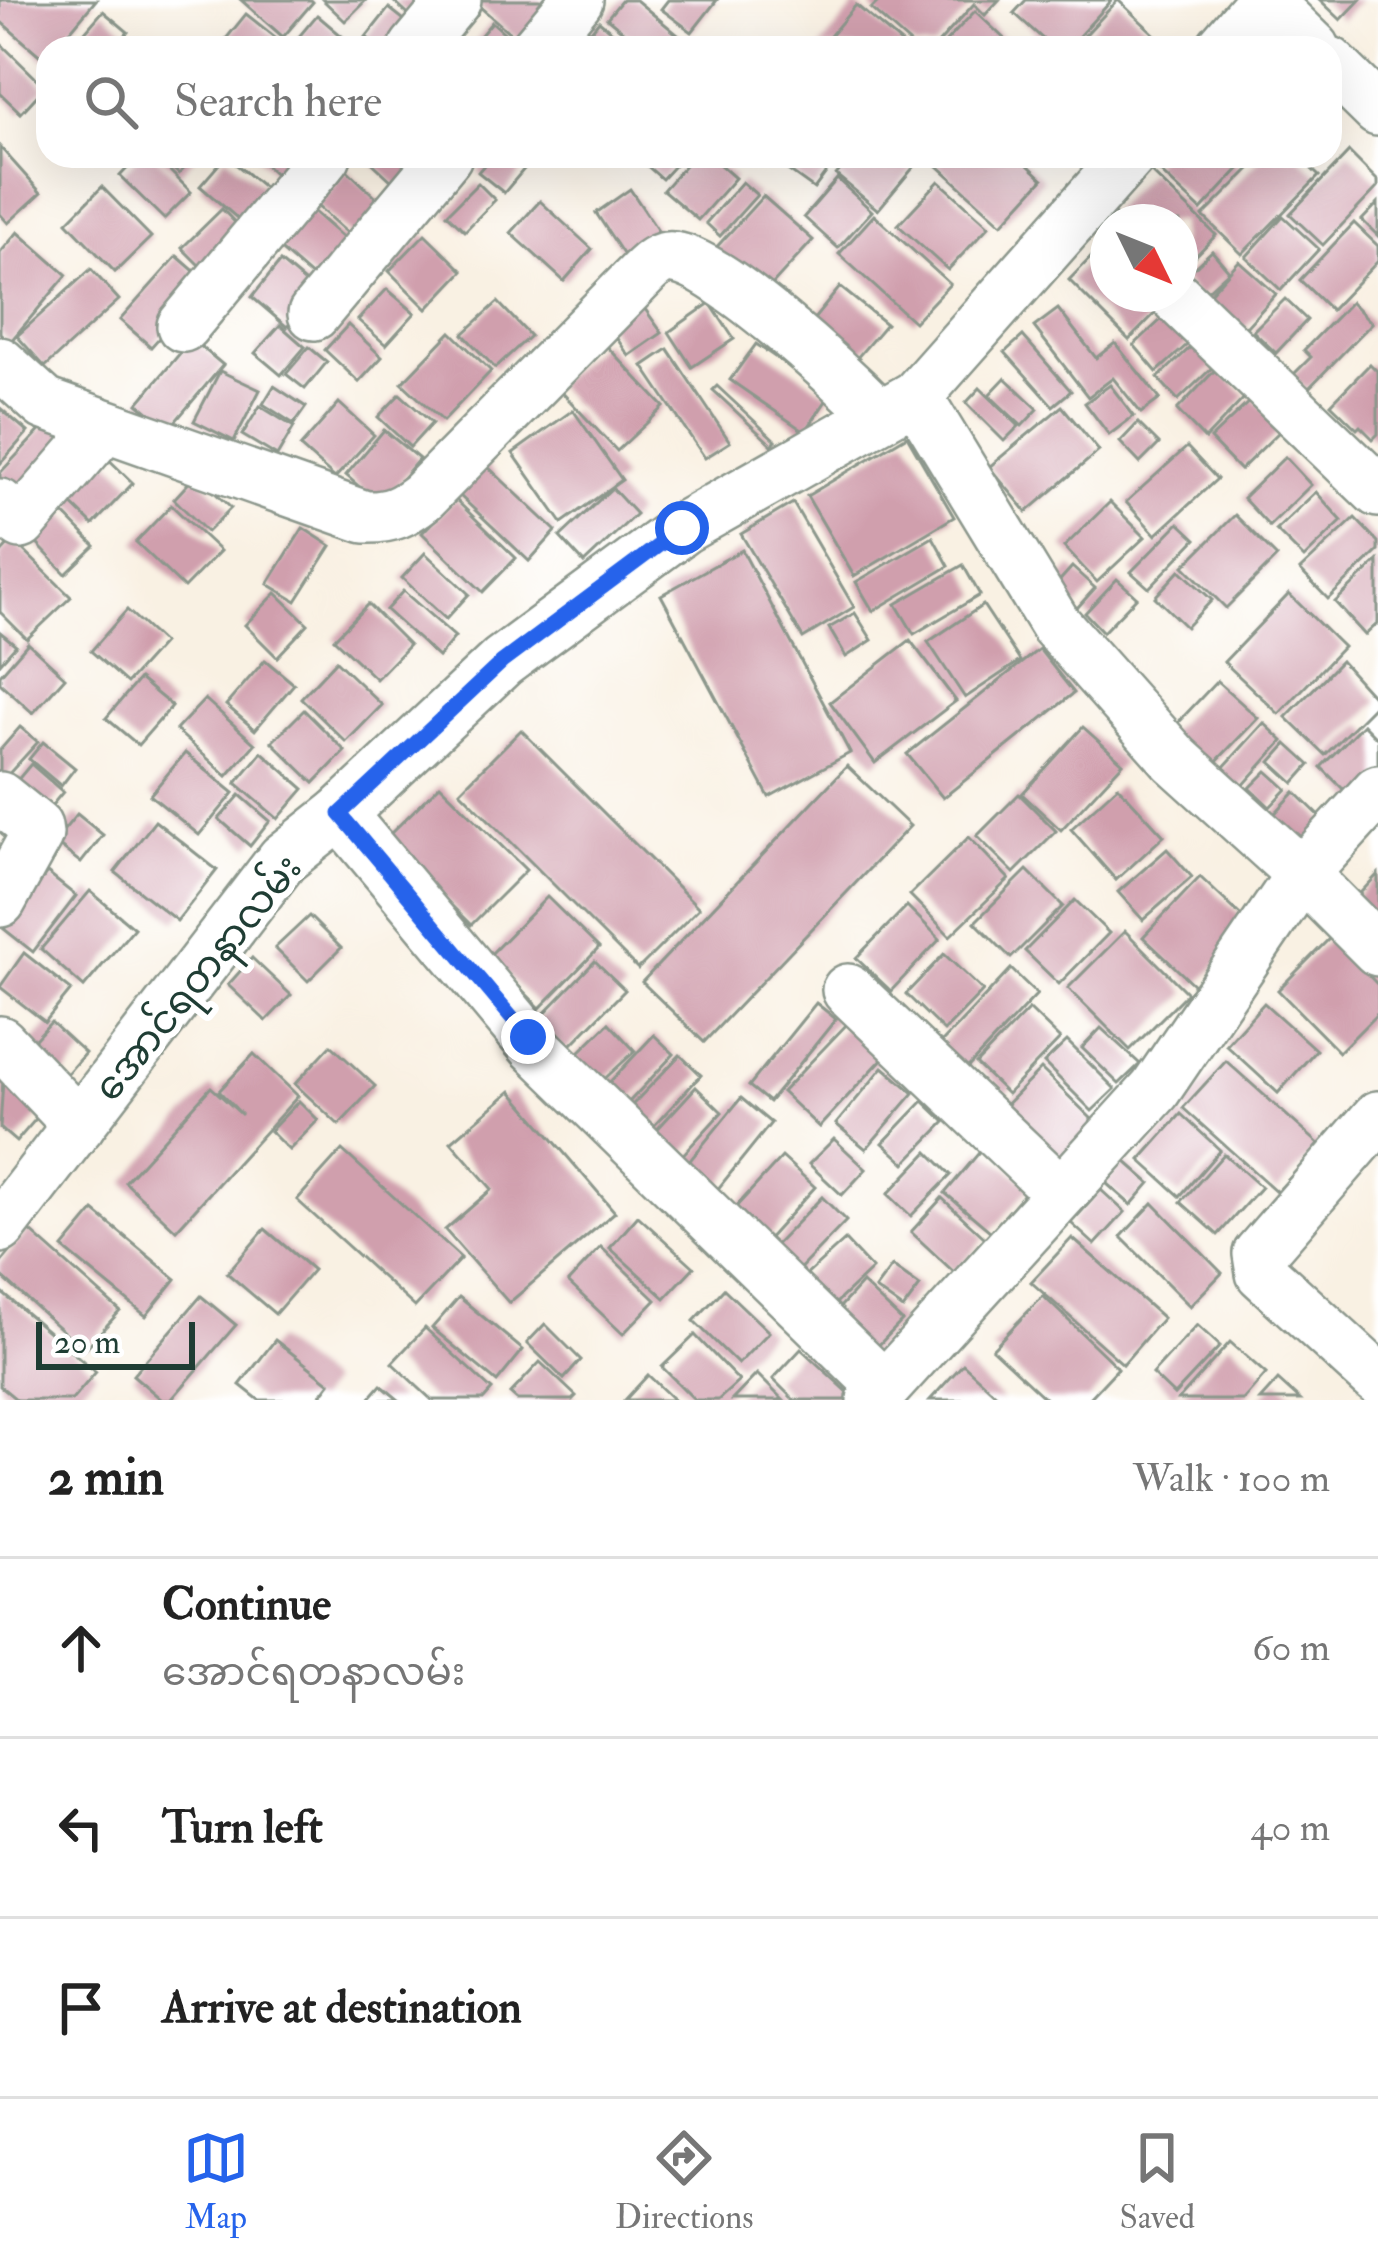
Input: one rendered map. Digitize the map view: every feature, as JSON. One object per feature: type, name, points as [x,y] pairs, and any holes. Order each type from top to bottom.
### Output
[{"type":"street","points":[[425,36],[455,0]]},
{"type":"street","points":[[547,36],[577,0]]},
{"type":"street","points":[[1232,36],[1264,0],[1302,36]]},
{"type":"street","points":[[1342,75],[1378,110]]},
{"type":"street","points":[[183,326],[315,168]]},
{"type":"street","points":[[314,314],[436,168]]},
{"type":"street","name":"အောင်ရတနာလမ်း","points":[[1105,204],[1124,168]]},
{"type":"street","name":"အောင်ရတနာလမ်း","points":[[0,1227],[284,859],[340,814],[502,662],[682,528],[897,405],[1090,228]]},
{"type":"street","points":[[0,363],[45,404],[365,517],[384,518],[403,512],[423,496],[657,260],[673,257],[694,265],[897,405],[1055,624],[1175,758],[1378,950]]},
{"type":"street","points":[[1192,312],[1378,491]]},
{"type":"street","points":[[7,524],[104,426]]},
{"type":"street","points":[[340,814],[534,1046],[878,1394],[1155,1090],[1302,874],[1378,791]]},
{"type":"street","points":[[0,798],[38,833],[0,902]]},
{"type":"street","points":[[848,990],[1061,1193]]},
{"type":"street","points":[[0,1042],[79,1125]]},
{"type":"street","points":[[1378,1117],[1259,1254],[1258,1263],[1262,1273],[1378,1379]]},
{"type":"building","points":[[0,0],[96,0],[66,36],[36,36],[36,52],[0,21]]},
{"type":"building","points":[[241,0],[311,0],[282,36]]},
{"type":"building","points":[[323,0],[366,0],[345,21]]},
{"type":"building","points":[[392,0],[444,0],[425,30]]},
{"type":"building","points":[[472,0],[540,0],[557,15],[538,36],[513,36]]},
{"type":"building","points":[[622,0],[636,0],[679,36],[629,36],[607,18]]},
{"type":"building","points":[[668,0],[717,0],[692,32],[661,9]]},
{"type":"building","points":[[880,0],[999,0],[985,15],[974,4],[945,36],[901,36],[871,9]]},
{"type":"building","points":[[1026,0],[1112,0],[1079,36],[1040,36],[1014,13]]},
{"type":"building","points":[[1118,0],[1156,36],[1084,36]]},
{"type":"building","points":[[1320,0],[1360,0],[1341,20]]},
{"type":"building","points":[[856,5],[893,36],[830,36]]},
{"type":"building","points":[[389,8],[423,35],[422,36],[367,36]]},
{"type":"building","points":[[103,11],[128,32],[125,36],[81,36]]},
{"type":"building","points":[[975,11],[1001,36],[951,36]]},
{"type":"building","points":[[246,14],[274,36],[228,36]]},
{"type":"building","points":[[317,15],[342,36],[299,36]]},
{"type":"building","points":[[599,21],[617,36],[587,36]]},
{"type":"building","points":[[492,22],[508,36],[480,36]]},
{"type":"building","points":[[0,43],[36,78],[36,97],[21,113],[0,93]]},
{"type":"building","points":[[0,147],[41,193],[8,223],[0,214]]},
{"type":"building","points":[[1349,152],[1378,181],[1378,187],[1323,245],[1290,214],[1334,168],[1342,168]]},
{"type":"building","points":[[128,168],[167,168],[191,192],[164,219],[120,176]]},
{"type":"building","points":[[216,168],[241,168],[272,194],[245,225],[200,186]]},
{"type":"building","points":[[269,168],[299,168],[285,183]]},
{"type":"building","points":[[378,168],[414,168],[405,193]]},
{"type":"building","points":[[482,168],[525,168],[504,193],[478,172]]},
{"type":"building","points":[[650,168],[672,168],[662,179]]},
{"type":"building","points":[[682,168],[724,168],[735,178],[698,220],[663,190]]},
{"type":"building","points":[[785,168],[830,168],[814,189]]},
{"type":"building","points":[[842,168],[913,168],[878,210],[836,175]]},
{"type":"building","points":[[940,168],[1031,168],[1043,179],[1002,224]]},
{"type":"building","points":[[1156,168],[1240,168],[1201,210]]},
{"type":"building","points":[[1251,168],[1311,168],[1319,176],[1242,254],[1203,216]]},
{"type":"building","points":[[347,170],[391,212],[361,245],[316,205]]},
{"type":"building","points":[[1150,171],[1184,204],[1118,204]]},
{"type":"building","points":[[837,179],[872,211],[838,248],[804,217]]},
{"type":"building","points":[[939,181],[989,226],[948,270],[898,225]]},
{"type":"building","points":[[742,182],[757,195],[720,236],[706,223]]},
{"type":"building","points":[[478,183],[495,200],[465,231],[447,214]]},
{"type":"building","points":[[102,187],[151,237],[115,272],[67,222]]},
{"type":"building","points":[[630,189],[660,234],[625,257],[596,213]]},
{"type":"building","points":[[763,196],[813,240],[762,296],[713,251]]},
{"type":"building","points":[[540,201],[592,249],[564,281],[511,233]]},
{"type":"building","points":[[1378,203],[1378,236],[1362,220]]},
{"type":"building","points":[[308,207],[356,249],[323,287],[275,245]]},
{"type":"building","points":[[222,209],[251,239],[211,277],[182,248]]},
{"type":"building","points":[[874,215],[950,284],[914,322],[839,254]]},
{"type":"building","points":[[1283,216],[1319,249],[1281,290],[1246,257]]},
{"type":"building","points":[[1198,218],[1216,235],[1198,254]]},
{"type":"building","points":[[1354,223],[1378,246],[1378,261],[1331,310],[1300,280]]},
{"type":"building","points":[[18,232],[67,275],[10,342],[0,333],[0,253]]},
{"type":"building","points":[[425,234],[463,271],[427,309],[389,271]]},
{"type":"building","points":[[1212,251],[1229,271],[1199,298],[1198,297],[1198,264]]},
{"type":"building","points":[[177,256],[208,283],[151,347],[120,320]]},
{"type":"building","points":[[1090,258],[1090,301],[1069,280]]},
{"type":"building","points":[[1239,261],[1276,294],[1238,336],[1201,303]]},
{"type":"building","points":[[280,262],[316,292],[287,327],[252,297]]},
{"type":"building","points":[[91,269],[119,300],[45,367],[17,336]]},
{"type":"building","points":[[840,287],[886,324],[850,366],[805,330]]},
{"type":"building","points":[[387,289],[415,313],[386,345],[358,320]]},
{"type":"building","points":[[637,298],[662,333],[629,356],[605,321]]},
{"type":"building","points":[[1285,299],[1307,320],[1276,353],[1253,331]]},
{"type":"building","points":[[498,302],[530,336],[495,368],[463,334]]},
{"type":"building","points":[[1351,302],[1372,323],[1307,390],[1292,376],[1311,357],[1304,350]]},
{"type":"building","points":[[710,303],[734,339],[692,367],[669,332]]},
{"type":"building","points":[[1058,309],[1096,358],[1115,343],[1160,399],[1141,413],[1113,378],[1088,397],[1034,327]]},
{"type":"building","points":[[1101,312],[1156,312],[1129,340]]},
{"type":"building","points":[[1170,312],[1179,312],[1199,334],[1157,372],[1134,345]]},
{"type":"building","points":[[280,325],[305,347],[281,375],[255,353]]},
{"type":"building","points":[[348,325],[382,357],[359,382],[325,350]]},
{"type":"building","points":[[451,332],[491,371],[443,421],[402,383]]},
{"type":"building","points":[[1023,336],[1071,391],[1053,406],[1005,352]]},
{"type":"building","points":[[192,339],[223,365],[169,429],[138,403]]},
{"type":"building","points":[[602,341],[664,407],[617,451],[555,385]]},
{"type":"building","points":[[1195,343],[1215,365],[1178,400],[1158,378]]},
{"type":"building","points":[[756,344],[830,395],[805,432],[730,380]]},
{"type":"building","points":[[309,347],[327,362],[305,389],[286,374]]},
{"type":"building","points":[[668,349],[730,442],[705,458],[643,366]]},
{"type":"building","points":[[1370,364],[1378,372],[1378,434],[1373,439],[1331,404]]},
{"type":"building","points":[[1217,368],[1246,396],[1205,439],[1177,410]]},
{"type":"building","points":[[220,371],[260,390],[234,441],[194,421]]},
{"type":"building","points":[[1005,378],[1038,409],[1022,426],[989,395]]},
{"type":"building","points":[[1110,385],[1134,416],[1109,435],[1085,403]]},
{"type":"building","points":[[274,386],[306,407],[294,424],[263,404]]},
{"type":"building","points":[[717,386],[776,441],[772,445],[713,390]]},
{"type":"building","points":[[980,388],[1019,426],[1004,441],[966,403]]},
{"type":"building","points":[[400,394],[432,423],[410,447],[378,417]]},
{"type":"building","points":[[1253,398],[1283,428],[1240,470],[1210,439]]},
{"type":"building","points":[[339,403],[374,435],[335,478],[300,447]]},
{"type":"building","points":[[260,406],[294,427],[277,456],[242,435]]},
{"type":"building","points":[[1062,406],[1099,451],[1027,512],[989,467]]},
{"type":"building","points":[[0,408],[28,432],[0,464]]},
{"type":"building","points":[[573,410],[622,480],[562,523],[513,453]]},
{"type":"building","points":[[50,420],[77,446],[17,511],[0,495],[0,473]]},
{"type":"building","points":[[1138,423],[1159,444],[1140,463],[1120,442]]},
{"type":"building","points":[[384,430],[419,459],[380,505],[346,475]]},
{"type":"building","points":[[907,436],[954,517],[854,576],[807,496]]},
{"type":"building","points":[[1187,447],[1217,479],[1156,535],[1126,502]]},
{"type":"building","points":[[97,448],[133,483],[93,525],[56,489]]},
{"type":"building","points":[[1285,457],[1311,485],[1269,526],[1243,498]]},
{"type":"building","points":[[486,465],[556,531],[529,561],[458,494]]},
{"type":"building","points":[[196,475],[231,508],[207,532],[174,499]]},
{"type":"building","points":[[612,488],[636,514],[584,563],[560,537]]},
{"type":"building","points":[[1316,492],[1342,521],[1304,558],[1276,530]]},
{"type":"building","points":[[48,498],[95,546],[66,574],[20,526]]},
{"type":"building","points":[[455,499],[516,558],[483,592],[422,533]]},
{"type":"building","points":[[1110,502],[1145,537],[1097,582],[1064,547]]},
{"type":"building","points":[[793,503],[854,607],[803,638],[741,534]]},
{"type":"building","points":[[171,505],[220,551],[184,588],[136,542]]},
{"type":"building","points":[[1235,515],[1277,557],[1226,608],[1184,566]]},
{"type":"building","points":[[1355,518],[1378,542],[1378,551],[1328,599],[1300,570]]},
{"type":"building","points":[[1179,523],[1196,539],[1149,588],[1131,572]]},
{"type":"building","points":[[303,528],[331,546],[296,601],[268,584]]},
{"type":"building","points":[[933,537],[949,566],[873,611],[856,582]]},
{"type":"building","points":[[13,540],[71,597],[27,639],[0,612],[0,554]]},
{"type":"building","points":[[742,550],[850,753],[769,797],[661,595]]},
{"type":"building","points":[[425,553],[469,594],[446,619],[402,578]]},
{"type":"building","points":[[1378,561],[1378,623],[1365,635],[1335,602]]},
{"type":"building","points":[[963,565],[980,595],[914,634],[896,604]]},
{"type":"building","points":[[1072,567],[1095,588],[1077,608],[1054,587]]},
{"type":"building","points":[[1180,570],[1212,600],[1186,627],[1155,597]]},
{"type":"building","points":[[1117,579],[1137,597],[1103,632],[1085,613]]},
{"type":"building","points":[[403,591],[455,637],[438,657],[386,610]]},
{"type":"building","points":[[276,593],[308,624],[277,657],[245,625]]},
{"type":"building","points":[[1289,594],[1343,647],[1279,714],[1224,662]]},
{"type":"building","points":[[368,604],[409,645],[376,679],[334,639]]},
{"type":"building","points":[[983,605],[1020,661],[965,698],[928,642]]},
{"type":"building","points":[[127,610],[163,643],[127,683],[91,651]]},
{"type":"building","points":[[855,613],[872,640],[846,657],[829,628]]},
{"type":"building","points":[[0,632],[16,645],[0,663]]},
{"type":"building","points":[[910,640],[956,701],[875,763],[830,702]]},
{"type":"building","points":[[28,643],[65,677],[33,713],[0,683],[0,675]]},
{"type":"building","points":[[1039,649],[1074,693],[943,798],[907,754]]},
{"type":"building","points":[[265,660],[294,684],[255,730],[226,705]]},
{"type":"building","points":[[336,661],[382,705],[346,742],[301,698]]},
{"type":"building","points":[[1341,661],[1378,702],[1325,755],[1286,717]]},
{"type":"building","points":[[139,679],[172,706],[138,745],[106,718]]},
{"type":"building","points":[[1217,681],[1258,718],[1206,772],[1167,734]]},
{"type":"building","points":[[205,699],[255,744],[227,776],[176,730]]},
{"type":"building","points":[[304,710],[345,751],[314,783],[272,742]]},
{"type":"building","points":[[1264,723],[1283,741],[1232,798],[1212,780]]},
{"type":"building","points":[[1363,724],[1378,739],[1378,785],[1358,804],[1321,767]]},
{"type":"building","points":[[20,727],[38,742],[3,780],[0,750]]},
{"type":"building","points":[[1083,727],[1123,763],[1061,830],[1022,794]]},
{"type":"building","points":[[521,730],[699,908],[638,969],[460,791]]},
{"type":"building","points":[[43,742],[75,768],[61,786],[29,759]]},
{"type":"building","points":[[1287,744],[1310,765],[1294,783],[1271,762]]},
{"type":"building","points":[[262,752],[304,789],[278,819],[236,783]]},
{"type":"building","points":[[185,753],[234,793],[199,835],[150,795]]},
{"type":"building","points":[[31,764],[63,792],[42,817],[10,789]]},
{"type":"building","points":[[847,766],[910,826],[704,1042],[642,982]]},
{"type":"building","points":[[1267,771],[1287,789],[1270,807],[1250,788]]},
{"type":"building","points":[[440,785],[526,870],[471,925],[385,839]]},
{"type":"building","points":[[1118,786],[1164,836],[1116,880],[1071,829]]},
{"type":"building","points":[[1295,792],[1331,827],[1301,859],[1265,824]]},
{"type":"building","points":[[1019,794],[1056,831],[1014,873],[977,836]]},
{"type":"building","points":[[240,795],[270,821],[250,846],[219,819]]},
{"type":"building","points":[[77,814],[103,835],[81,863],[54,842]]},
{"type":"building","points":[[155,821],[217,870],[177,921],[115,872]]},
{"type":"building","points":[[969,837],[1009,879],[950,936],[910,895]]},
{"type":"building","points":[[1167,849],[1192,877],[1143,920],[1118,892]]},
{"type":"building","points":[[1027,870],[1063,906],[1011,958],[975,922]]},
{"type":"building","points":[[47,873],[76,896],[33,952],[4,929]]},
{"type":"building","points":[[1378,874],[1378,929],[1350,904]]},
{"type":"building","points":[[1200,877],[1253,927],[1196,987],[1143,937]]},
{"type":"building","points":[[90,891],[134,928],[84,987],[41,949]]},
{"type":"building","points":[[547,897],[599,948],[540,1008],[489,956]]},
{"type":"building","points":[[1075,900],[1109,933],[1059,984],[1025,951]]},
{"type":"building","points":[[907,906],[940,939],[891,991],[856,958]]},
{"type":"building","points":[[309,916],[341,948],[308,981],[275,948]]},
{"type":"building","points":[[1125,931],[1187,993],[1130,1050],[1068,988]]},
{"type":"building","points":[[1331,937],[1378,985],[1378,1013],[1339,1052],[1278,990]]},
{"type":"building","points":[[24,953],[71,990],[45,1022],[0,987]]},
{"type":"building","points":[[944,954],[983,991],[944,1031],[906,994]]},
{"type":"building","points":[[252,958],[291,995],[266,1021],[228,985]]},
{"type":"building","points":[[595,961],[625,990],[565,1051],[536,1022]]},
{"type":"building","points":[[1011,969],[1037,994],[954,1082],[928,1057]]},
{"type":"building","points":[[816,1003],[836,1019],[769,1102],[749,1086]]},
{"type":"building","points":[[1264,1003],[1316,1050],[1278,1093],[1226,1045]]},
{"type":"building","points":[[1029,1009],[1060,1039],[1007,1094],[976,1064]]},
{"type":"building","points":[[51,1022],[85,1053],[57,1085],[22,1053]]},
{"type":"building","points":[[609,1023],[635,1051],[599,1084],[574,1057]]},
{"type":"building","points":[[848,1023],[884,1057],[819,1127],[782,1092]]},
{"type":"building","points":[[1101,1028],[1140,1064],[1119,1084],[1082,1048]]},
{"type":"building","points":[[654,1035],[674,1054],[614,1118],[594,1099]]},
{"type":"building","points":[[1067,1041],[1115,1089],[1092,1111],[1044,1063]]},
{"type":"building","points":[[331,1045],[375,1086],[339,1125],[295,1084]]},
{"type":"building","points":[[254,1054],[298,1096],[176,1230],[125,1182],[211,1087],[242,1115],[219,1091]]},
{"type":"building","points":[[680,1055],[701,1075],[638,1143],[616,1122]]},
{"type":"building","points":[[1226,1061],[1320,1145],[1277,1192],[1183,1108]]},
{"type":"building","points":[[883,1067],[914,1093],[866,1149],[836,1124]]},
{"type":"building","points":[[1041,1069],[1099,1126],[1052,1174],[994,1117]]},
{"type":"building","points":[[3,1080],[41,1113],[16,1142],[0,1128]]},
{"type":"building","points":[[696,1087],[722,1112],[679,1159],[652,1135]]},
{"type":"building","points":[[511,1091],[615,1212],[509,1303],[445,1230],[492,1189],[451,1142]]},
{"type":"building","points":[[741,1098],[771,1123],[709,1200],[678,1175]]},
{"type":"building","points":[[299,1101],[318,1120],[289,1150],[270,1131]]},
{"type":"building","points":[[923,1101],[945,1122],[905,1163],[883,1143]]},
{"type":"building","points":[[1181,1114],[1220,1150],[1180,1196],[1140,1160]]},
{"type":"building","points":[[834,1139],[866,1169],[842,1195],[809,1164]]},
{"type":"building","points":[[983,1148],[1030,1187],[991,1232],[945,1193]]},
{"type":"building","points":[[342,1150],[461,1258],[415,1307],[297,1200]]},
{"type":"building","points":[[928,1152],[951,1175],[911,1216],[888,1194]]},
{"type":"building","points":[[1224,1154],[1261,1187],[1218,1235],[1181,1202]]},
{"type":"building","points":[[782,1157],[815,1187],[755,1253],[722,1222]]},
{"type":"building","points":[[1125,1161],[1150,1183],[1131,1205],[1106,1183]]},
{"type":"building","points":[[1101,1190],[1125,1212],[1095,1245],[1071,1223]]},
{"type":"building","points":[[822,1197],[846,1221],[784,1285],[760,1261]]},
{"type":"building","points":[[942,1198],[985,1238],[954,1272],[911,1232]]},
{"type":"building","points":[[1153,1203],[1222,1273],[1190,1306],[1121,1237]]},
{"type":"building","points":[[94,1211],[176,1279],[146,1316],[63,1248]]},
{"type":"building","points":[[638,1216],[694,1267],[665,1298],[610,1248]]},
{"type":"building","points":[[265,1229],[313,1270],[275,1314],[227,1273]]},
{"type":"building","points":[[29,1230],[120,1311],[84,1350],[0,1275],[0,1264]]},
{"type":"building","points":[[1072,1238],[1163,1318],[1123,1364],[1031,1282]]},
{"type":"building","points":[[845,1240],[872,1269],[820,1318],[792,1288]]},
{"type":"building","points":[[601,1247],[656,1300],[623,1334],[568,1282]]},
{"type":"building","points":[[892,1266],[920,1286],[903,1309],[875,1289]]},
{"type":"building","points":[[862,1283],[902,1321],[868,1356],[830,1318]]},
{"type":"building","points":[[724,1289],[769,1332],[738,1364],[694,1321]]},
{"type":"building","points":[[0,1291],[96,1372],[72,1400],[17,1400],[0,1386]]},
{"type":"building","points":[[201,1296],[236,1325],[171,1400],[162,1400],[133,1375]]},
{"type":"building","points":[[1043,1296],[1118,1368],[1088,1400],[1047,1400],[992,1349]]},
{"type":"building","points":[[459,1297],[523,1350],[497,1382],[432,1328]]},
{"type":"building","points":[[545,1324],[581,1360],[564,1379],[527,1343]]},
{"type":"building","points":[[1197,1325],[1220,1346],[1174,1395],[1152,1374]]},
{"type":"building","points":[[425,1328],[492,1390],[483,1400],[432,1400],[392,1363]]},
{"type":"building","points":[[695,1335],[739,1381],[718,1400],[695,1400],[662,1367]]},
{"type":"building","points":[[275,1340],[330,1383],[317,1400],[259,1400],[240,1385]]},
{"type":"building","points":[[1230,1342],[1266,1374],[1243,1400],[1178,1400]]},
{"type":"building","points":[[801,1349],[853,1397],[794,1400],[773,1379]]},
{"type":"building","points":[[540,1362],[576,1396],[572,1400],[517,1400],[510,1394]]},
{"type":"building","points":[[963,1364],[1002,1400],[930,1400]]},
{"type":"building","points":[[757,1374],[783,1400],[732,1400]]},
{"type":"building","points":[[648,1375],[674,1400],[625,1400]]},
{"type":"building","points":[[1278,1380],[1300,1400],[1260,1400]]},
{"type":"building","points":[[381,1385],[399,1400],[368,1400]]},
{"type":"route","points":[[528,1037],[340,814],[502,662],[682,528]]}]
